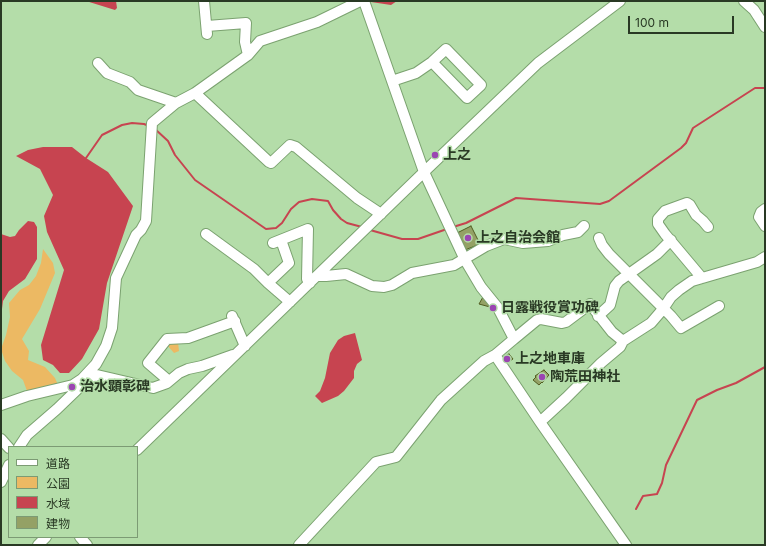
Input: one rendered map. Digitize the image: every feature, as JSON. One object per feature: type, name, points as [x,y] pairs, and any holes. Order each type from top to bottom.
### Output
[{"type":"street","points":[[204,1],[207,30],[246,23],[244,42],[248,55]]},
{"type":"street","points":[[20,446],[27,435],[57,409],[96,364],[106,346],[112,328],[116,278],[136,234],[141,230],[146,221],[152,123],[176,103],[195,93],[248,55],[260,41],[317,22],[360,1]]},
{"type":"street","points":[[364,1],[424,172],[465,260],[481,287],[498,308],[514,339]]},
{"type":"street","points":[[138,449],[424,172],[538,64],[620,1]]},
{"type":"street","points":[[744,1],[754,10],[765,27]]},
{"type":"street","points":[[392,81],[416,73],[432,62],[446,49],[481,85],[467,98],[432,62]]},
{"type":"street","points":[[98,63],[108,73],[130,82],[138,90],[176,103]]},
{"type":"street","points":[[195,93],[269,162],[271,163],[290,145],[296,147],[356,198],[381,214]]},
{"type":"street","points":[[702,278],[658,224],[658,219],[665,211],[687,203],[708,227]]},
{"type":"street","points":[[765,209],[761,212],[759,218],[765,226]]},
{"type":"street","points":[[268,283],[289,263],[277,242],[308,229],[307,279],[346,274],[368,284],[384,287],[392,285],[412,273],[454,265],[465,260],[486,246],[504,239],[523,243],[548,241],[563,235],[578,232],[584,226]]},
{"type":"street","points":[[206,234],[254,269],[290,302]]},
{"type":"street","points":[[599,238],[602,246],[609,254],[681,328],[719,306]]},
{"type":"street","points":[[598,316],[610,305],[615,286],[619,281],[657,254],[671,240]]},
{"type":"street","points":[[540,422],[601,363],[620,347],[623,341],[650,323],[663,309],[671,297],[679,290],[692,281],[757,262],[765,257]]},
{"type":"street","points":[[299,545],[376,462],[396,457],[441,400],[484,361],[495,355],[536,320],[541,319],[560,324],[566,322],[590,304],[612,332],[623,341]]},
{"type":"street","points":[[169,382],[148,363],[167,339],[188,338],[233,318],[245,346]]},
{"type":"street","points":[[1,405],[27,396],[75,387],[97,375],[149,387],[160,386],[169,382],[179,373],[188,369],[202,366],[237,354]]},
{"type":"street","points":[[495,355],[626,545]]},
{"type":"street","points":[[1,439],[8,447]]},
{"type":"street","points":[[1,482],[8,467]]},
{"type":"green space","points":[[43,249],[53,263],[55,273],[40,309],[22,339],[29,351],[28,360],[45,367],[55,378],[58,385],[27,391],[23,380],[12,371],[5,361],[1,349],[10,317],[9,303],[20,290],[29,285],[36,276],[41,263]]},
{"type":"green space","points":[[170,342],[178,342],[179,351],[174,353],[167,345]]},
{"type":"water","points":[[86,1],[116,1],[117,8],[115,10]]},
{"type":"water","points":[[370,1],[397,1],[391,5]]},
{"type":"water","points":[[43,147],[72,147],[108,172],[133,206],[107,283],[99,329],[82,359],[69,373],[60,373],[53,365],[43,360],[41,345],[64,270],[47,232],[44,216],[53,195],[40,169],[16,156],[28,150]]},
{"type":"water","points":[[28,221],[34,222],[37,227],[37,259],[25,279],[9,291],[3,301],[1,317],[1,234],[10,237],[15,236]]},
{"type":"water","points":[[355,333],[362,360],[357,364],[354,371],[354,378],[338,396],[322,403],[315,396],[320,391],[325,378],[330,353],[338,340],[344,336]]},
{"type":"building","name":"上之自治会館","points":[[471,226],[480,244],[465,250],[457,233]]},
{"type":"building","points":[[483,297],[491,303],[490,307],[479,304]]},
{"type":"building","name":"上之地車庫","points":[[509,354],[513,359],[505,364],[502,358]]},
{"type":"building","points":[[544,370],[549,375],[539,385],[533,380],[536,377],[535,376]]},
{"type":"waterway","points":[[453,227],[466,223],[516,198],[600,204],[609,201],[681,148],[686,143],[693,128],[755,88],[765,88]]},
{"type":"waterway","points":[[86,158],[102,135],[122,125],[132,123],[149,126]]},
{"type":"waterway","points":[[155,129],[168,141],[175,155],[195,180],[266,229],[276,228],[282,223],[291,209],[299,202],[312,199],[328,201],[333,210],[341,219],[347,223],[362,227]]},
{"type":"waterway","points":[[370,230],[402,239],[418,239],[447,229]]},
{"type":"waterway","points":[[636,509],[643,496],[657,494],[662,483],[666,465],[697,400],[736,383],[765,367]]},
{"type":"place","name":"上之","points":[[435,155]]},
{"type":"place","name":"上之自治会館","points":[[468,238]]},
{"type":"place","name":"日露戦役賞功碑","points":[[493,308]]},
{"type":"place","name":"上之地車庫","points":[[507,359]]},
{"type":"place","name":"陶荒田神社","points":[[542,377]]},
{"type":"place","name":"治水顕彰碑","points":[[72,387]]}]
